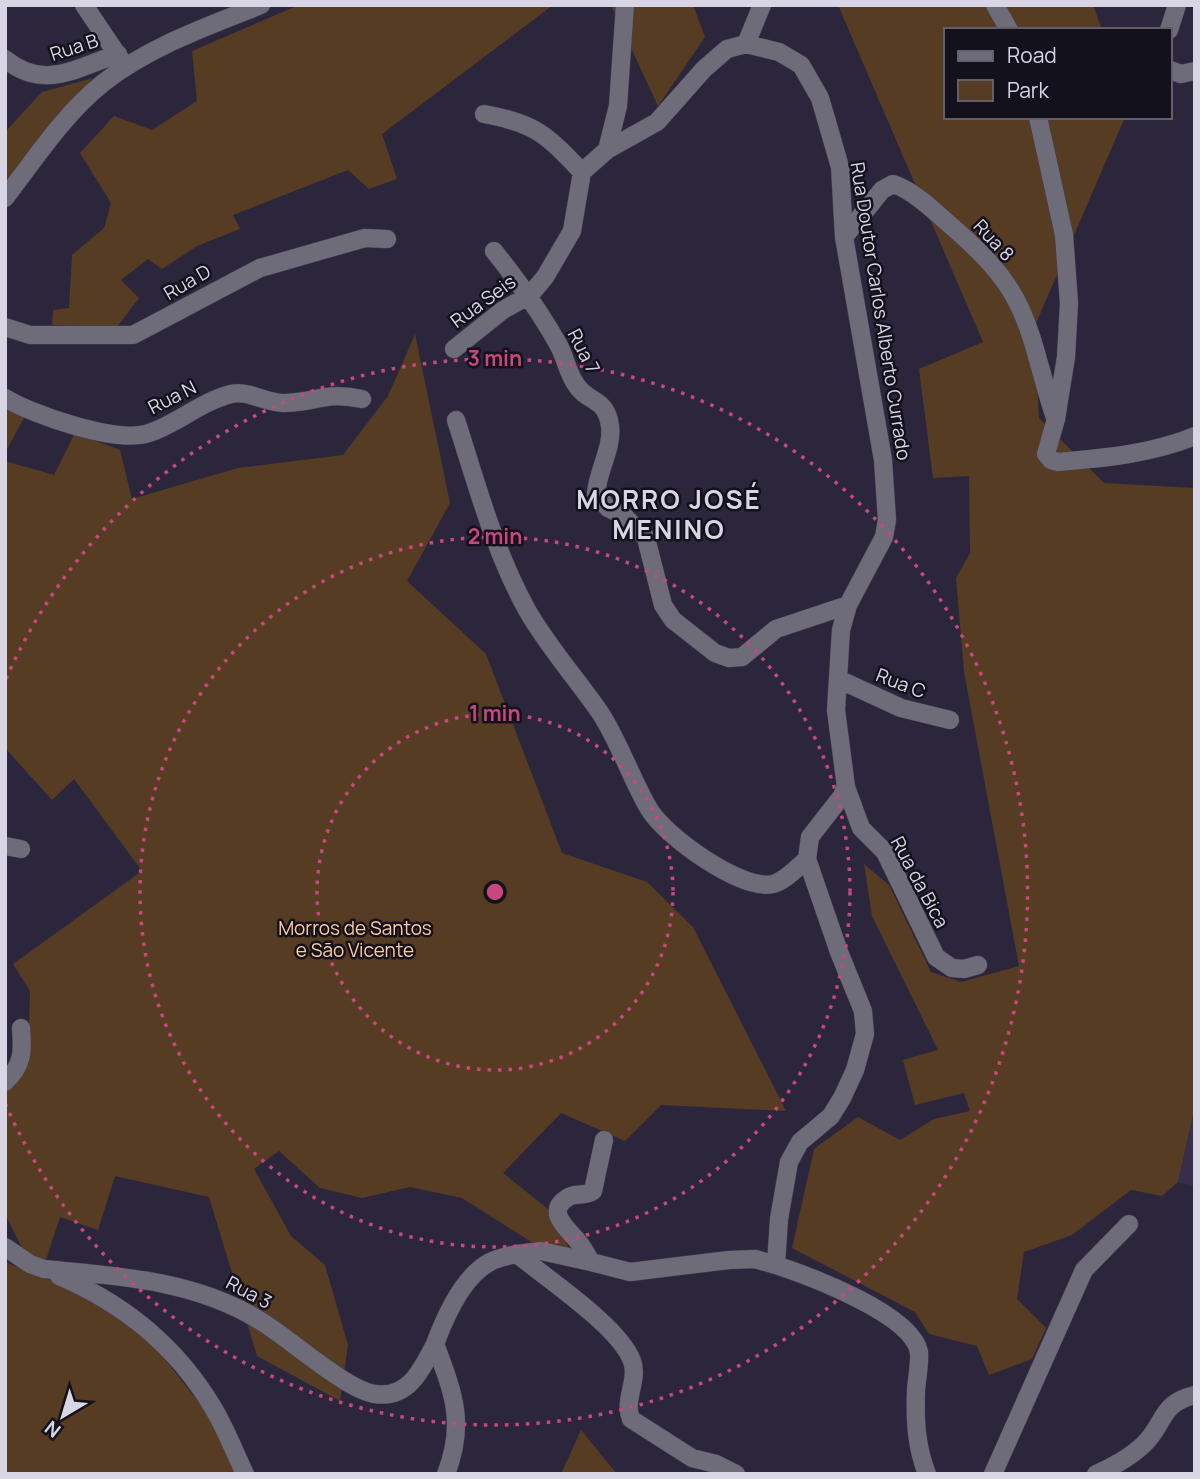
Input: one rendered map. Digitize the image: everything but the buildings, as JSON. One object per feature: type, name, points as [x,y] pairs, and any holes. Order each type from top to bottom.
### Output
[{"type":"street","name":"Rua B","points":[[5,59],[30,75],[49,78],[121,61],[84,5]]},
{"type":"street","points":[[5,198],[79,106],[121,61],[261,5]]},
{"type":"street","points":[[607,150],[618,106],[625,5]]},
{"type":"street","points":[[484,114],[515,119],[534,127],[582,172],[607,150],[657,122],[704,69],[727,49],[746,44],[762,5]]},
{"type":"street","points":[[995,5],[1008,28]]},
{"type":"street","points":[[1170,28],[1177,5]]},
{"type":"street","name":"Rua Doutor Carlos Alberto Currado","points":[[746,44],[779,52],[801,65],[811,78],[840,167],[844,237],[883,460],[887,520],[884,537],[848,605],[841,630],[836,710],[846,787]]},
{"type":"street","points":[[1172,71],[1181,74],[1195,71]]},
{"type":"street","points":[[1038,119],[1064,235],[1069,303],[1066,357],[1056,419],[1046,454],[1051,460],[1058,462],[1158,449],[1195,436]]},
{"type":"street","name":"Rua Seis","points":[[454,349],[503,310],[530,295],[559,256],[572,231],[582,172]]},
{"type":"street","name":"Rua 8","points":[[844,237],[882,190],[893,184],[906,190],[939,215],[981,253],[1012,292],[1037,355],[1056,419]]},
{"type":"street","name":"Rua D","points":[[5,327],[14,333],[30,335],[133,335],[260,268],[365,237],[387,239]]},
{"type":"street","name":"Rua 7","points":[[494,251],[530,295],[559,347],[575,384],[583,393],[599,401],[608,412],[611,431],[597,479],[596,494],[608,508],[624,516],[646,538],[663,605],[673,620],[695,640],[715,653],[735,659],[750,652],[776,629],[848,605]]},
{"type":"street","name":"Rua N","points":[[5,398],[93,430],[125,436],[148,434],[195,408],[233,394],[280,404],[337,394],[362,399]]},
{"type":"street","points":[[456,421],[498,554],[528,611],[601,714],[649,809],[660,824],[676,840],[701,857],[735,875],[761,883],[780,881],[807,859]]},
{"type":"street","name":"Rua C","points":[[838,679],[901,708],[950,720]]},
{"type":"street","points":[[776,1265],[779,1219],[789,1162],[800,1142],[831,1116],[842,1098],[855,1070],[865,1034],[863,1010],[839,952],[807,859],[810,837],[846,787]]},
{"type":"street","name":"Rua da Bica","points":[[846,787],[860,828],[885,852],[936,957],[953,968],[964,969],[978,965]]},
{"type":"street","points":[[5,1082],[17,1070],[23,1056],[21,1028]]},
{"type":"street","points":[[591,1262],[580,1243],[558,1219],[557,1212],[562,1201],[570,1195],[587,1195],[593,1191],[604,1140]]},
{"type":"street","points":[[1000,1472],[1078,1280],[1084,1270],[1129,1224]]},
{"type":"street","name":"Rua 3","points":[[5,1247],[30,1264],[44,1269],[150,1280],[209,1295],[258,1319],[354,1385],[374,1394],[391,1394],[411,1385],[435,1344],[450,1310],[474,1275],[489,1262],[541,1251],[630,1272],[755,1259],[848,1295],[890,1317],[909,1334],[919,1352],[917,1447],[927,1474]]},
{"type":"street","points":[[517,1254],[593,1315],[629,1353],[634,1372],[628,1405],[631,1419],[692,1458],[716,1464],[736,1474]]},
{"type":"street","points":[[44,1269],[79,1284],[118,1307],[161,1340],[211,1405],[245,1474]]},
{"type":"street","points":[[435,1344],[453,1394],[457,1417],[454,1454],[446,1474]]},
{"type":"street","points":[[1096,1474],[1144,1444],[1169,1408],[1182,1398],[1195,1395]]},
{"type":"shaded area","points":[[1195,1106],[1195,1186],[1178,1182]]},
{"type":"green space","points":[[299,5],[553,5],[382,134],[397,179],[369,189],[348,170],[233,215],[240,229],[197,246],[162,269],[148,259],[121,280],[139,298],[117,327],[52,325],[53,310],[69,308],[72,255],[104,228],[111,203],[80,153],[114,116],[152,130],[197,101],[192,51]]},
{"type":"green space","points":[[611,5],[693,5],[705,37],[658,106]]},
{"type":"green space","points":[[838,5],[1093,5],[1101,28],[944,28],[944,119],[1124,119],[1034,328],[1039,418],[1104,483],[1195,488],[1195,1106],[1178,1182],[1162,1196],[1131,1190],[1072,1235],[1024,1252],[1017,1299],[1046,1328],[1032,1359],[989,1375],[977,1346],[929,1334],[915,1312],[792,1248],[814,1149],[858,1117],[900,1140],[934,1119],[970,1111],[964,1093],[915,1105],[903,1060],[938,1050],[872,916],[864,864],[889,885],[931,972],[961,982],[1019,966],[964,672],[956,578],[970,553],[969,476],[933,478],[919,369],[983,342]]},
{"type":"green space","points":[[93,78],[5,187],[5,132],[42,92]]},
{"type":"green space","name":"Morros de Santos e São Vicente","points":[[415,334],[450,503],[407,581],[486,654],[562,853],[647,882],[693,927],[786,1111],[661,1105],[625,1141],[561,1113],[503,1173],[548,1209],[569,1248],[533,1243],[462,1198],[410,1187],[362,1198],[320,1188],[279,1151],[254,1169],[291,1236],[325,1265],[348,1345],[340,1401],[257,1356],[209,1197],[115,1176],[98,1230],[60,1217],[46,1260],[24,1252],[5,1214],[5,1090],[14,1084],[28,1063],[30,991],[13,964],[142,871],[74,779],[52,800],[5,748],[5,461],[54,475],[75,433],[120,450],[132,499],[238,468],[343,455],[388,396]]},
{"type":"green space","points":[[5,406],[25,416],[5,453]]},
{"type":"green space","points":[[5,1262],[73,1289],[143,1332],[205,1410],[236,1474],[5,1474]]},
{"type":"green space","points":[[581,1430],[617,1474],[561,1474]]},
{"type":"district","name":"MORRO JOSÉ MENINO","points":[[669,515]]}]
